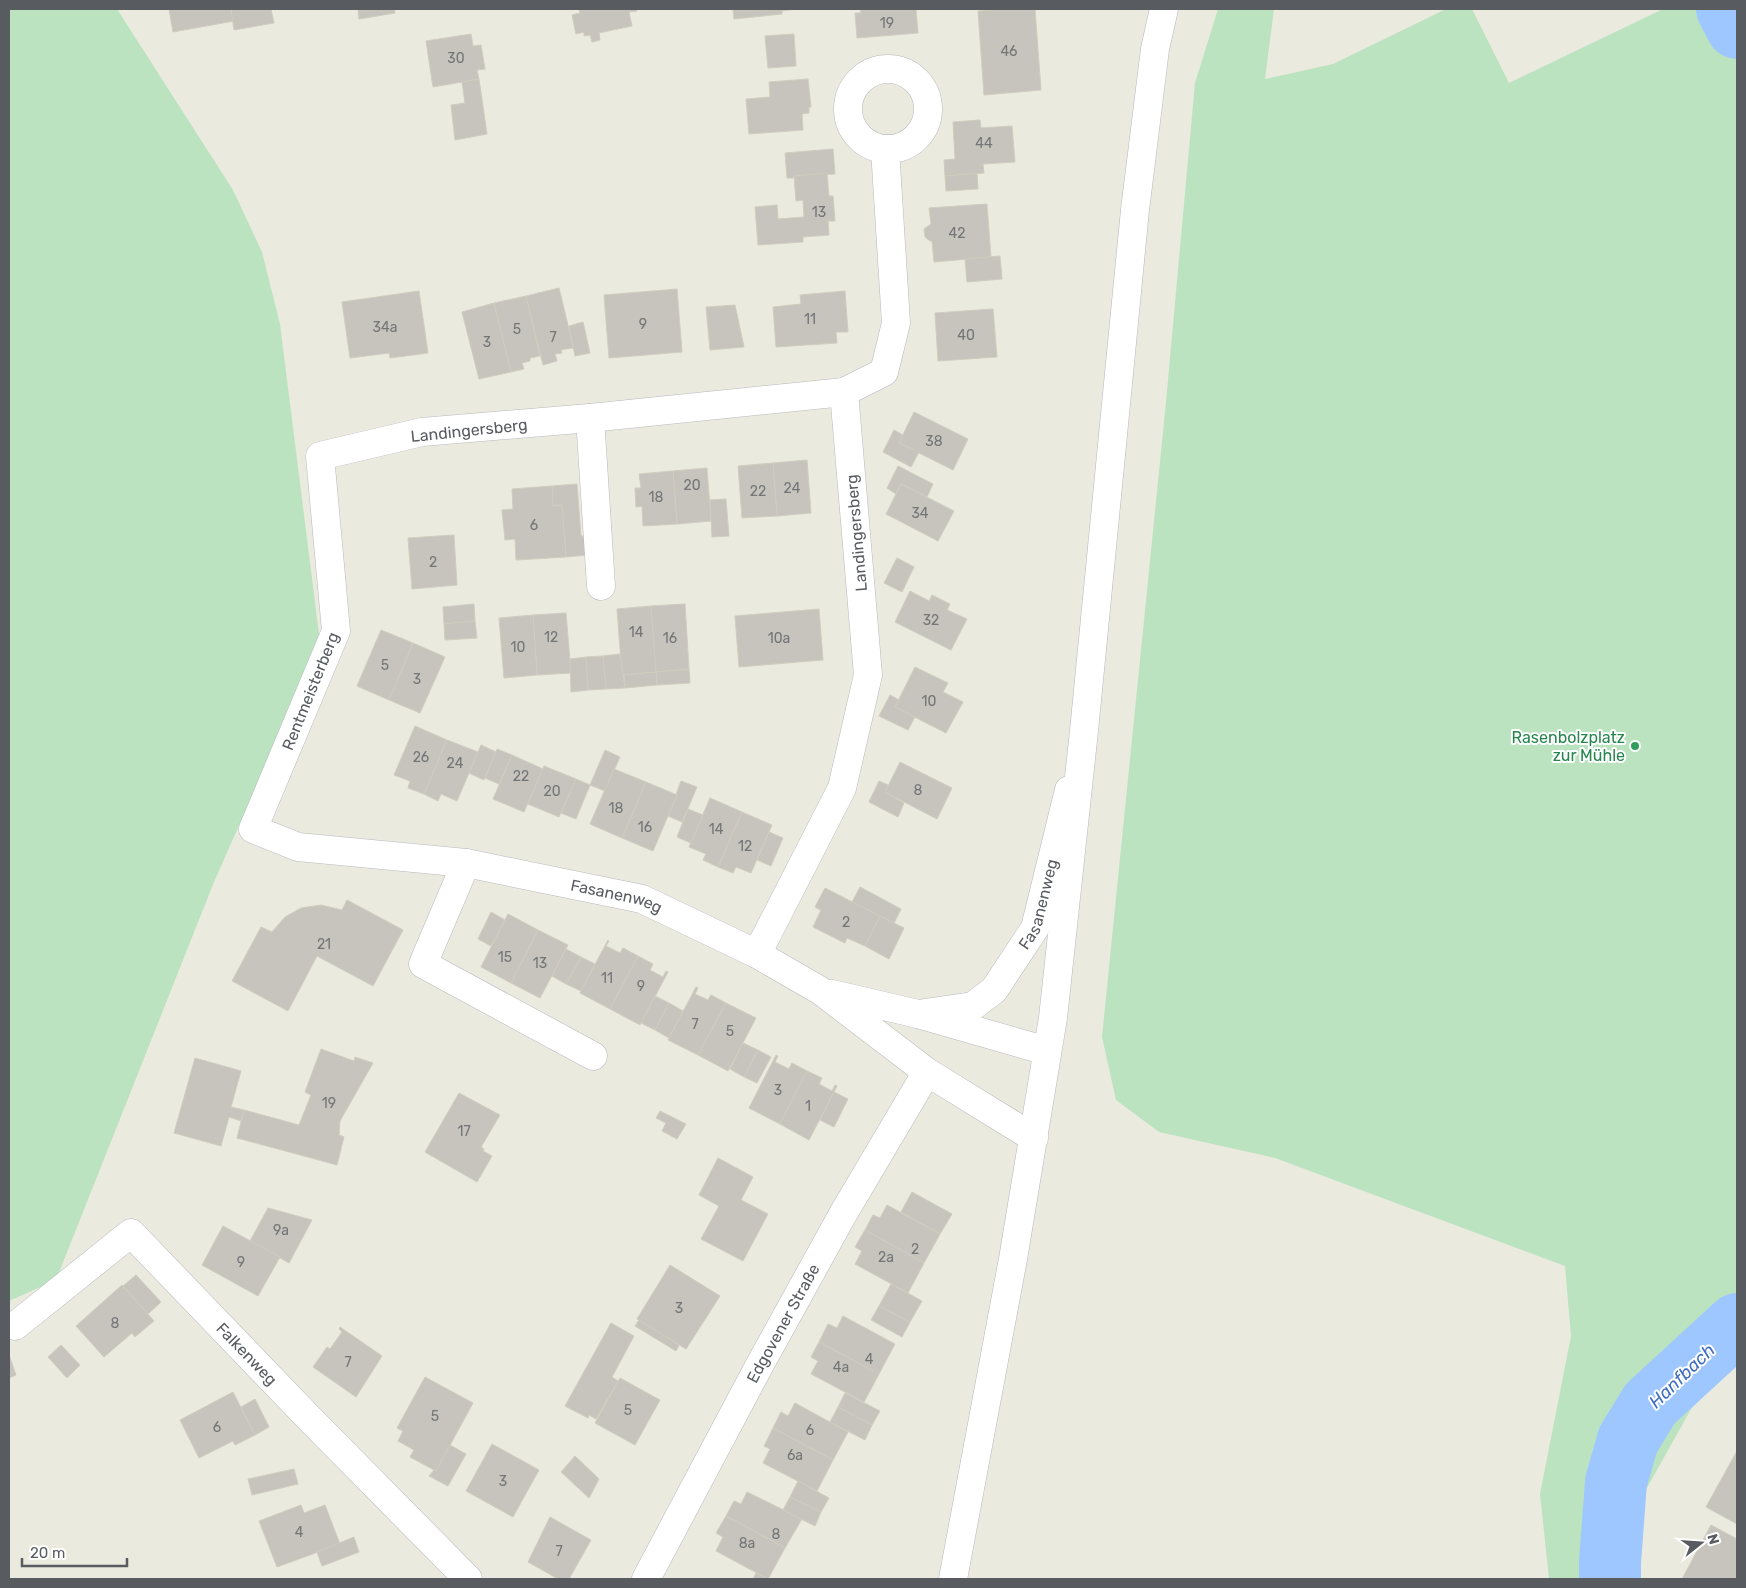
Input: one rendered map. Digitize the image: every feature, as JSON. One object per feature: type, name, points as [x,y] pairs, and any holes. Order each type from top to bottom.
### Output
[{"type":"street","points":[[953,1579],[1013,1259],[1053,1018],[1084,731],[1135,210],[1155,49],[1164,9]]},
{"type":"street","name":"Landingersberg","points":[[320,456],[422,432],[590,418],[844,392],[884,372],[896,323],[885,149]]},
{"type":"street","name":"Landingersberg","points":[[757,954],[842,788],[868,675],[844,392]]},
{"type":"street","points":[[590,418],[601,586]]},
{"type":"street","name":"Rentmeisterberg","points":[[253,829],[336,631],[320,456]]},
{"type":"street","name":"Fasanenweg","points":[[918,1014],[973,1006],[994,990],[1035,928],[1084,731]]},
{"type":"street","name":"Fasanenweg","points":[[253,829],[298,847],[466,862],[642,899],[757,954],[821,992],[927,1072],[1034,1138]]},
{"type":"street","points":[[466,862],[424,964],[593,1056]]},
{"type":"street","name":"Fasanenweg","points":[[821,992],[918,1014],[1047,1051]]},
{"type":"street","name":"Edgovener Straße","points":[[646,1579],[758,1368],[843,1214],[927,1072]]},
{"type":"street","name":"Falkenweg","points":[[16,1326],[131,1233],[307,1416],[468,1579]]},
{"type":"green space","points":[[9,9],[117,9],[233,190],[262,252],[280,324],[320,642],[214,882],[56,1280],[9,1301]]},
{"type":"green space","points":[[1218,9],[1274,9],[1265,79],[1333,64],[1446,9],[1472,9],[1509,83],[1663,9],[1737,9],[1737,1361],[1700,1393],[1643,1495],[1633,1579],[1549,1579],[1540,1494],[1571,1336],[1565,1266],[1275,1158],[1159,1132],[1116,1100],[1102,1037],[1166,402],[1195,83]]},
{"type":"building","points":[[169,9],[231,9],[234,21],[173,32]]},
{"type":"building","points":[[231,9],[271,9],[274,23],[234,30]]},
{"type":"building","points":[[358,9],[394,9],[395,13],[359,19]]},
{"type":"building","points":[[579,9],[636,9],[637,11],[629,12],[632,26],[599,33],[600,40],[592,42],[590,35],[584,36],[584,32],[576,34],[572,15],[580,13]]},
{"type":"building","points":[[733,9],[797,9],[782,11],[782,14],[734,19]]},
{"type":"building","points":[[860,9],[916,9],[918,33],[857,38],[855,13],[861,13]]},
{"type":"building","points":[[1035,9],[1041,90],[984,95],[978,11]]},
{"type":"building","points":[[471,34],[473,46],[481,45],[485,69],[477,70],[479,79],[433,87],[426,41]]},
{"type":"building","points":[[794,34],[796,66],[768,68],[765,36]]},
{"type":"building","points":[[479,79],[487,134],[455,140],[451,105],[465,103],[462,82]]},
{"type":"building","points":[[808,79],[811,107],[809,107],[809,113],[802,114],[803,130],[749,134],[746,99],[770,97],[769,82]]},
{"type":"building","points":[[980,120],[981,128],[1012,126],[1015,162],[983,164],[984,173],[945,176],[944,160],[955,159],[953,122]]},
{"type":"building","points":[[833,149],[835,174],[787,178],[785,153]]},
{"type":"building","points":[[827,173],[829,196],[833,196],[835,221],[828,221],[829,235],[803,237],[803,242],[758,245],[755,207],[777,205],[778,219],[804,217],[803,200],[796,201],[794,176]]},
{"type":"building","points":[[977,173],[978,189],[946,191],[945,176]]},
{"type":"building","points":[[987,204],[991,257],[934,262],[932,241],[925,237],[924,229],[931,224],[929,208]]},
{"type":"building","points":[[1000,256],[1002,279],[967,282],[965,259]]},
{"type":"building","points":[[559,288],[574,350],[572,348],[561,350],[562,353],[555,354],[557,361],[543,365],[526,296]]},
{"type":"building","points":[[677,289],[682,352],[609,358],[604,295]]},
{"type":"building","points":[[419,291],[428,353],[390,358],[389,353],[350,358],[342,302]]},
{"type":"building","points":[[845,291],[848,332],[836,332],[837,343],[776,347],[773,307],[801,304],[800,295]]},
{"type":"building","points":[[526,296],[540,356],[530,358],[530,361],[522,363],[524,369],[511,372],[494,303]]},
{"type":"building","points":[[494,303],[511,372],[479,379],[462,312]]},
{"type":"building","points":[[735,305],[744,347],[710,350],[706,307]]},
{"type":"building","points":[[993,309],[997,357],[938,361],[935,313]]},
{"type":"building","points":[[583,322],[590,353],[575,356],[569,326]]},
{"type":"building","points":[[914,412],[968,439],[953,470],[899,443]]},
{"type":"building","points":[[894,430],[903,435],[899,443],[919,452],[911,467],[883,452]]},
{"type":"building","points":[[807,460],[811,513],[777,516],[773,463]]},
{"type":"building","points":[[773,463],[777,516],[742,518],[738,466]]},
{"type":"building","points":[[898,466],[933,484],[927,497],[901,484],[896,494],[887,488]]},
{"type":"building","points":[[707,468],[711,521],[677,524],[673,471]]},
{"type":"building","points":[[673,471],[677,524],[643,526],[642,506],[636,507],[635,488],[641,488],[639,474]]},
{"type":"building","points":[[577,484],[581,536],[586,536],[587,555],[566,557],[562,505],[553,506],[552,486]]},
{"type":"building","points":[[901,484],[954,511],[938,541],[886,514]]},
{"type":"building","points":[[552,486],[553,506],[562,505],[566,557],[516,560],[515,539],[505,540],[502,510],[513,509],[512,489]]},
{"type":"building","points":[[726,499],[729,536],[712,537],[710,500]]},
{"type":"building","points":[[454,535],[457,585],[412,589],[408,538]]},
{"type":"building","points":[[897,558],[914,567],[902,592],[884,583]]},
{"type":"building","points":[[910,591],[929,601],[932,595],[950,604],[947,610],[967,619],[951,650],[895,622]]},
{"type":"building","points":[[474,604],[475,621],[444,624],[443,607]]},
{"type":"building","points":[[685,604],[689,669],[656,672],[651,606]]},
{"type":"building","points":[[651,606],[656,672],[622,675],[617,609]]},
{"type":"building","points":[[819,609],[823,660],[739,667],[735,616]]},
{"type":"building","points":[[566,613],[571,673],[537,675],[533,615]]},
{"type":"building","points":[[533,615],[537,675],[504,678],[499,618]]},
{"type":"building","points":[[475,621],[477,638],[445,640],[444,624]]},
{"type":"building","points":[[381,630],[413,643],[389,700],[357,686]]},
{"type":"building","points":[[413,643],[445,657],[420,713],[389,700]]},
{"type":"building","points":[[620,654],[625,688],[606,689],[603,656]]},
{"type":"building","points":[[603,656],[606,689],[588,690],[586,657]]},
{"type":"building","points":[[586,657],[588,690],[571,692],[570,659]]},
{"type":"building","points":[[915,667],[948,683],[943,692],[963,702],[946,733],[895,707]]},
{"type":"building","points":[[689,669],[690,683],[657,685],[656,672]]},
{"type":"building","points":[[656,672],[657,685],[625,688],[624,675]]},
{"type":"building","points":[[890,695],[899,700],[895,707],[915,717],[908,730],[879,716]]},
{"type":"building","points":[[415,726],[447,740],[424,794],[408,788],[410,781],[394,775]]},
{"type":"building","points":[[447,740],[478,752],[457,801],[441,794],[438,801],[424,794]]},
{"type":"building","points":[[481,745],[496,752],[484,780],[469,773]]},
{"type":"building","points":[[497,749],[512,755],[499,784],[485,778]]},
{"type":"building","points":[[605,750],[620,757],[605,791],[590,785]]},
{"type":"building","points":[[512,755],[543,769],[524,812],[493,799]]},
{"type":"building","points":[[900,762],[952,788],[937,819],[885,792]]},
{"type":"building","points":[[544,766],[576,779],[559,817],[528,804]]},
{"type":"building","points":[[614,769],[646,782],[622,838],[590,824]]},
{"type":"building","points":[[576,779],[590,785],[576,819],[561,813]]},
{"type":"building","points":[[681,781],[697,787],[682,822],[668,816]]},
{"type":"building","points":[[879,781],[888,785],[885,792],[904,803],[898,817],[869,802]]},
{"type":"building","points":[[646,782],[677,795],[653,851],[622,838]]},
{"type":"building","points":[[710,798],[742,812],[718,867],[703,860],[706,854],[689,847]]},
{"type":"building","points":[[688,809],[703,815],[691,843],[677,837]]},
{"type":"building","points":[[742,812],[772,825],[751,873],[736,867],[733,873],[718,867]]},
{"type":"building","points":[[769,832],[783,838],[771,866],[757,860]]},
{"type":"building","points":[[860,887],[901,909],[894,923],[852,902]]},
{"type":"building","points":[[825,888],[880,916],[865,946],[847,938],[845,943],[813,927],[821,910],[815,907]]},
{"type":"building","points":[[347,900],[403,930],[373,986],[317,956],[288,1011],[232,981],[261,927],[272,932],[285,917],[301,908],[321,905],[342,910]]},
{"type":"building","points":[[491,912],[505,920],[491,946],[478,939]]},
{"type":"building","points":[[508,914],[538,930],[511,983],[481,967]]},
{"type":"building","points":[[880,916],[904,928],[889,959],[865,946]]},
{"type":"building","points":[[538,930],[568,945],[540,998],[511,983]]},
{"type":"building","points":[[608,940],[606,946],[620,953],[623,948],[638,956],[610,1009],[580,993]]},
{"type":"building","points":[[566,949],[581,957],[566,984],[552,976]]},
{"type":"building","points":[[638,956],[653,964],[650,970],[663,977],[666,971],[668,972],[640,1025],[610,1009]]},
{"type":"building","points":[[581,957],[595,964],[581,991],[566,984]]},
{"type":"building","points":[[696,987],[698,988],[695,994],[708,1000],[711,995],[726,1003],[698,1055],[668,1040]]},
{"type":"building","points":[[655,996],[669,1003],[655,1030],[641,1023]]},
{"type":"building","points":[[669,1003],[683,1011],[669,1038],[655,1030]]},
{"type":"building","points":[[726,1003],[756,1018],[728,1071],[698,1055]]},
{"type":"building","points":[[743,1043],[758,1050],[744,1077],[730,1069]]},
{"type":"building","points":[[321,1049],[354,1061],[355,1057],[373,1063],[340,1121],[339,1135],[344,1137],[337,1165],[237,1138],[244,1110],[299,1125],[311,1095],[305,1092]]},
{"type":"building","points":[[758,1050],[771,1057],[757,1083],[744,1077]]},
{"type":"building","points":[[776,1055],[778,1056],[775,1062],[789,1069],[792,1063],[807,1071],[780,1124],[749,1108]]},
{"type":"building","points":[[195,1058],[241,1071],[231,1107],[244,1110],[241,1121],[229,1117],[221,1146],[174,1133]]},
{"type":"building","points":[[807,1071],[822,1078],[819,1084],[832,1091],[835,1085],[837,1086],[809,1140],[780,1124]]},
{"type":"building","points":[[834,1092],[848,1099],[834,1127],[820,1120]]},
{"type":"building","points":[[459,1093],[500,1115],[481,1147],[484,1149],[483,1151],[492,1156],[477,1182],[425,1152]]},
{"type":"building","points":[[660,1111],[686,1124],[677,1139],[662,1131],[666,1123],[656,1118]]},
{"type":"building","points":[[718,1158],[753,1177],[741,1200],[768,1214],[743,1261],[701,1239],[719,1206],[699,1195]]},
{"type":"building","points":[[912,1192],[952,1214],[940,1234],[901,1212]]},
{"type":"building","points":[[887,1205],[940,1234],[924,1263],[865,1230],[873,1215],[880,1218]]},
{"type":"building","points":[[268,1208],[312,1220],[289,1263],[250,1241]]},
{"type":"building","points":[[223,1226],[280,1257],[258,1296],[202,1265]]},
{"type":"building","points":[[865,1230],[924,1263],[908,1293],[855,1264],[862,1251],[855,1247]]},
{"type":"building","points":[[670,1265],[720,1296],[686,1349],[637,1319]]},
{"type":"building","points":[[136,1275],[161,1302],[148,1314],[123,1286]]},
{"type":"building","points":[[891,1284],[922,1301],[910,1322],[879,1306]]},
{"type":"building","points":[[122,1285],[154,1321],[135,1337],[132,1333],[104,1357],[76,1326]]},
{"type":"building","points":[[879,1306],[910,1322],[902,1337],[871,1320]]},
{"type":"building","points":[[843,1316],[895,1344],[879,1374],[819,1342],[828,1324],[837,1328]]},
{"type":"building","points":[[639,1320],[679,1345],[676,1351],[635,1326]]},
{"type":"building","points":[[611,1323],[634,1336],[612,1377],[618,1381],[596,1419],[589,1415],[588,1418],[565,1406]]},
{"type":"building","points":[[340,1327],[382,1356],[356,1397],[313,1367],[327,1347],[330,1349],[342,1332],[339,1329]]},
{"type":"building","points":[[819,1342],[879,1374],[864,1402],[811,1374],[818,1361],[811,1357]]},
{"type":"building","points":[[61,1345],[80,1365],[67,1378],[48,1357]]},
{"type":"building","points":[[9,1355],[16,1375],[9,1378]]},
{"type":"building","points":[[425,1377],[473,1403],[436,1471],[410,1457],[414,1450],[398,1441],[403,1431],[397,1428]]},
{"type":"building","points":[[620,1378],[660,1400],[635,1445],[595,1423]]},
{"type":"building","points":[[233,1392],[255,1435],[235,1445],[233,1441],[199,1458],[180,1420]]},
{"type":"building","points":[[845,1393],[880,1411],[872,1425],[838,1407]]},
{"type":"building","points":[[255,1399],[269,1427],[255,1435],[241,1407]]},
{"type":"building","points":[[795,1403],[848,1432],[833,1460],[773,1428],[781,1412],[788,1416]]},
{"type":"building","points":[[838,1407],[872,1425],[865,1440],[830,1422]]},
{"type":"building","points":[[773,1428],[833,1460],[817,1491],[763,1463],[770,1449],[764,1446]]},
{"type":"building","points":[[492,1444],[539,1470],[513,1517],[466,1491]]},
{"type":"building","points":[[450,1445],[466,1454],[448,1486],[429,1476],[434,1470],[436,1471]]},
{"type":"building","points":[[1737,1451],[1737,1524],[1706,1507]]},
{"type":"building","points":[[575,1456],[599,1479],[589,1498],[561,1472]]},
{"type":"building","points":[[294,1469],[298,1484],[252,1495],[248,1479]]},
{"type":"building","points":[[798,1481],[829,1498],[821,1512],[790,1497]]},
{"type":"building","points":[[747,1492],[802,1519],[785,1548],[726,1516],[734,1501],[741,1504]]},
{"type":"building","points":[[790,1497],[821,1512],[815,1526],[783,1510]]},
{"type":"building","points":[[301,1505],[304,1513],[325,1505],[340,1544],[277,1567],[259,1521]]},
{"type":"building","points":[[726,1516],[785,1548],[768,1579],[716,1551],[723,1537],[716,1533]]},
{"type":"building","points":[[550,1517],[591,1540],[569,1579],[558,1579],[528,1562]]},
{"type":"building","points":[[1711,1525],[1737,1539],[1737,1579],[1682,1579]]},
{"type":"building","points":[[354,1537],[359,1552],[322,1566],[317,1552]]},
{"type":"building","points":[[756,1573],[768,1579],[753,1579]]},
{"type":"waterway","name":"Hanfbach","points":[[1727,9],[1737,28]]},
{"type":"waterway","name":"Hanfbach","points":[[1610,1579],[1616,1482],[1628,1440],[1650,1404],[1737,1324]]},
{"type":"place","name":"Rasenbolzplatz zur Mühle","points":[[1635,746]]}]
